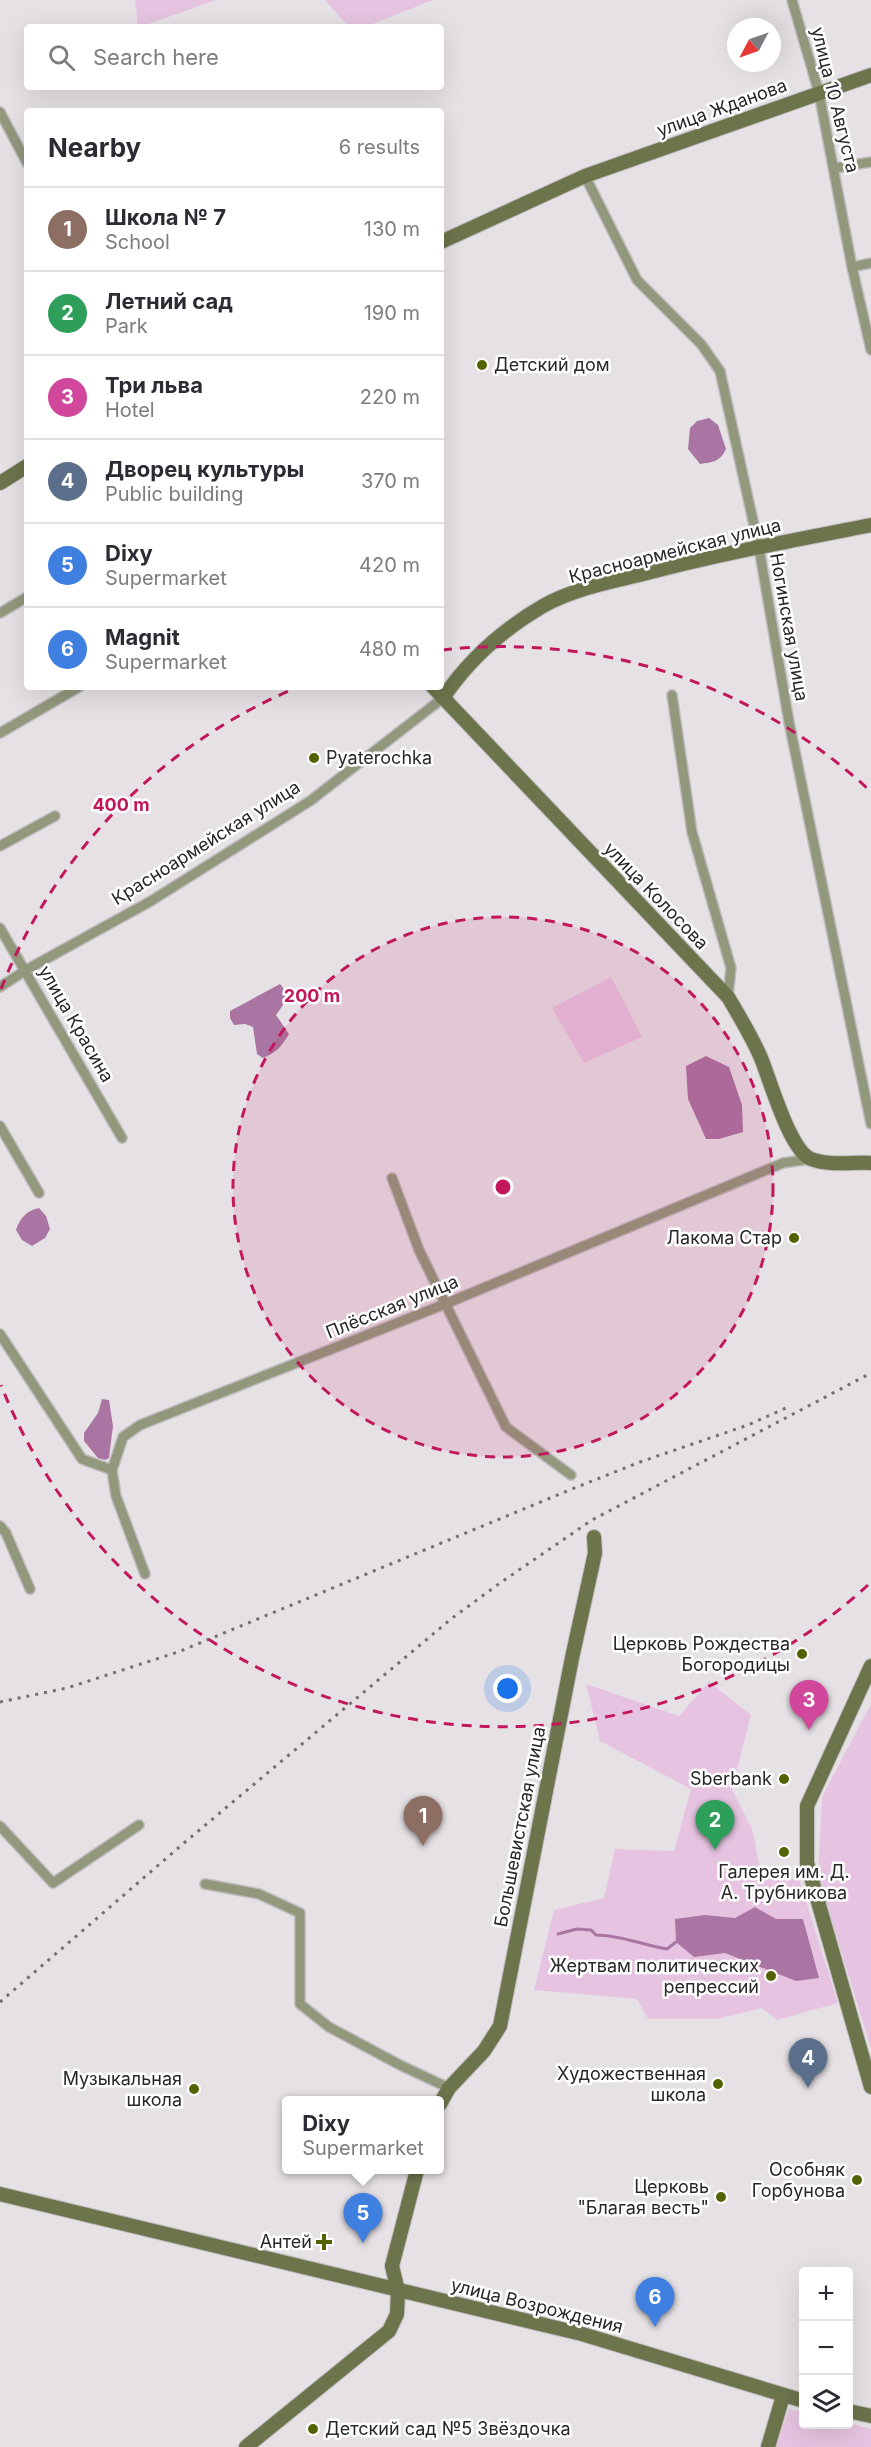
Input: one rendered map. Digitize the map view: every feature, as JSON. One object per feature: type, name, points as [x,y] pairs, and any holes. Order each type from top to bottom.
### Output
[{"type":"main road","name":"улица Жданова","points":[[444,241],[585,176],[871,75]]},
{"type":"main road","points":[[0,483],[24,468]]},
{"type":"main road","name":"Красноармейская улица","points":[[443,698],[478,652],[509,628],[545,605],[574,592],[759,548],[871,525]]},
{"type":"main road","name":"улица Колосова","points":[[436,690],[728,997],[761,1059],[776,1101],[795,1142],[809,1159]]},
{"type":"main road","points":[[809,1159],[830,1162],[871,1162]]},
{"type":"main road","name":"Большевистская улица","points":[[444,2097],[449,2088],[484,2051],[500,2026],[572,1658],[595,1553],[594,1538]]},
{"type":"main road","points":[[871,1666],[807,1806],[807,1863],[871,2088]]},
{"type":"main road","points":[[246,2447],[389,2331],[397,2313],[398,2291],[392,2266],[416,2174]]},
{"type":"main road","name":"улица Возрождения","points":[[0,2194],[582,2334],[799,2400]]},
{"type":"main road","points":[[768,2447],[783,2396]]},
{"type":"main road","points":[[853,2412],[871,2416]]},
{"type":"street","name":"улица 10 Августа","points":[[795,1],[819,93],[852,267],[871,350]]},
{"type":"street","points":[[0,112],[24,157]]},
{"type":"street","points":[[835,168],[871,162]]},
{"type":"street","name":"Ногинская улица","points":[[585,176],[638,280],[701,344],[720,371],[759,548],[789,722],[871,1124]]},
{"type":"street","points":[[852,267],[871,263]]},
{"type":"street","points":[[0,613],[24,599]]},
{"type":"street","points":[[0,733],[74,690]]},
{"type":"street","points":[[672,694],[692,832],[731,968],[731,989],[728,997]]},
{"type":"street","name":"Красноармейская улица","points":[[0,987],[26,970],[151,901],[310,801],[443,698]]},
{"type":"street","points":[[0,846],[55,816]]},
{"type":"street","name":"улица Красина","points":[[0,928],[122,1138]]},
{"type":"street","points":[[0,1126],[39,1193]]},
{"type":"street","name":"Плёсская улица","points":[[145,1574],[116,1496],[112,1470],[123,1437],[140,1425],[444,1304],[783,1163],[809,1159]]},
{"type":"street","points":[[392,1178],[419,1250],[506,1427],[571,1475]]},
{"type":"street","points":[[0,1334],[82,1459],[112,1470]]},
{"type":"street","points":[[0,1526],[6,1533],[30,1589]]},
{"type":"street","points":[[0,1826],[53,1882],[139,1825]]},
{"type":"street","points":[[205,1884],[259,1894],[300,1913],[300,2004],[329,2027],[449,2088]]},
{"type":"shaded area","points":[[135,0],[216,0],[148,24],[138,24]]},
{"type":"shaded area","points":[[325,0],[433,0],[373,24],[346,24]]},
{"type":"shaded area","points":[[709,418],[718,425],[726,449],[719,459],[700,464],[688,449],[690,428],[697,421]]},
{"type":"shaded area","points":[[611,977],[642,1037],[584,1063],[552,1008]]},
{"type":"shaded area","points":[[280,984],[286,996],[284,1004],[276,1015],[289,1034],[278,1049],[263,1058],[257,1054],[253,1027],[245,1024],[234,1025],[230,1018],[230,1011]]},
{"type":"shaded area","points":[[706,1056],[729,1067],[742,1105],[743,1132],[719,1139],[706,1139],[688,1099],[686,1066]]},
{"type":"shaded area","points":[[39,1208],[46,1216],[50,1229],[45,1238],[32,1246],[22,1240],[16,1230],[24,1216]]},
{"type":"shaded area","points":[[102,1399],[109,1400],[113,1426],[109,1458],[105,1460],[98,1458],[84,1441],[84,1433],[98,1413]]},
{"type":"shaded area","points":[[709,1682],[751,1715],[732,1789],[752,1829],[762,1877],[799,1879],[838,2003],[777,2020],[762,2008],[716,2019],[648,2019],[637,1999],[534,1990],[554,1910],[604,1898],[615,1849],[674,1851],[691,1789],[600,1741],[586,1684],[679,1716]]},
{"type":"shaded area","points":[[871,1704],[871,2048],[818,1876],[822,1797]]},
{"type":"shaded area","points":[[755,1907],[776,1919],[803,1919],[819,1978],[796,1981],[725,1953],[694,1957],[676,1942],[675,1919],[705,1915],[735,1918]]},
{"type":"shaded area","points":[[789,2409],[799,2411],[799,2429],[853,2429],[853,2424],[871,2429],[871,2447],[776,2447]]},
{"type":"waterway","points":[[558,1934],[577,1929],[591,1930],[596,1935],[667,1949],[676,1942]]},
{"type":"railway","points":[[0,2002],[184,1843],[451,1619],[500,1583],[592,1520],[871,1373]]},
{"type":"railway","points":[[0,1702],[67,1688],[178,1652],[572,1489],[640,1462],[748,1425],[788,1407]]},
{"type":"place","name":"Детский дом","points":[[482,365]]},
{"type":"place","name":"Pyaterochka","points":[[314,758]]},
{"type":"place","name":"Лакома Стар","points":[[794,1238]]},
{"type":"place","name":"Церковь Рождества Богородицы","points":[[802,1654]]},
{"type":"place","name":"Три льва","points":[[809,1730]]},
{"type":"place","name":"Sberbank","points":[[784,1779]]},
{"type":"place","name":"Школа № 7","points":[[423,1846]]},
{"type":"place","name":"Летний сад","points":[[715,1850]]},
{"type":"place","name":"Галерея им. Д. А. Трубникова","points":[[784,1852]]},
{"type":"place","name":"Жертвам политических репрессий","points":[[771,1976]]},
{"type":"place","name":"Художественная школа","points":[[718,2084]]},
{"type":"place","name":"Дворец культуры","points":[[808,2088]]},
{"type":"place","name":"Музыкальная школа","points":[[194,2089]]},
{"type":"place","name":"Особняк Горбунова","points":[[857,2180]]},
{"type":"place","name":"Церковь \"Благая весть\"","points":[[721,2197]]},
{"type":"place","name":"Антей","points":[[324,2242]]},
{"type":"place","name":"Dixy","points":[[363,2243]]},
{"type":"place","name":"Magnit","points":[[655,2327]]},
{"type":"place","name":"Детский сад №5 Звёздочка","points":[[313,2429]]}]
